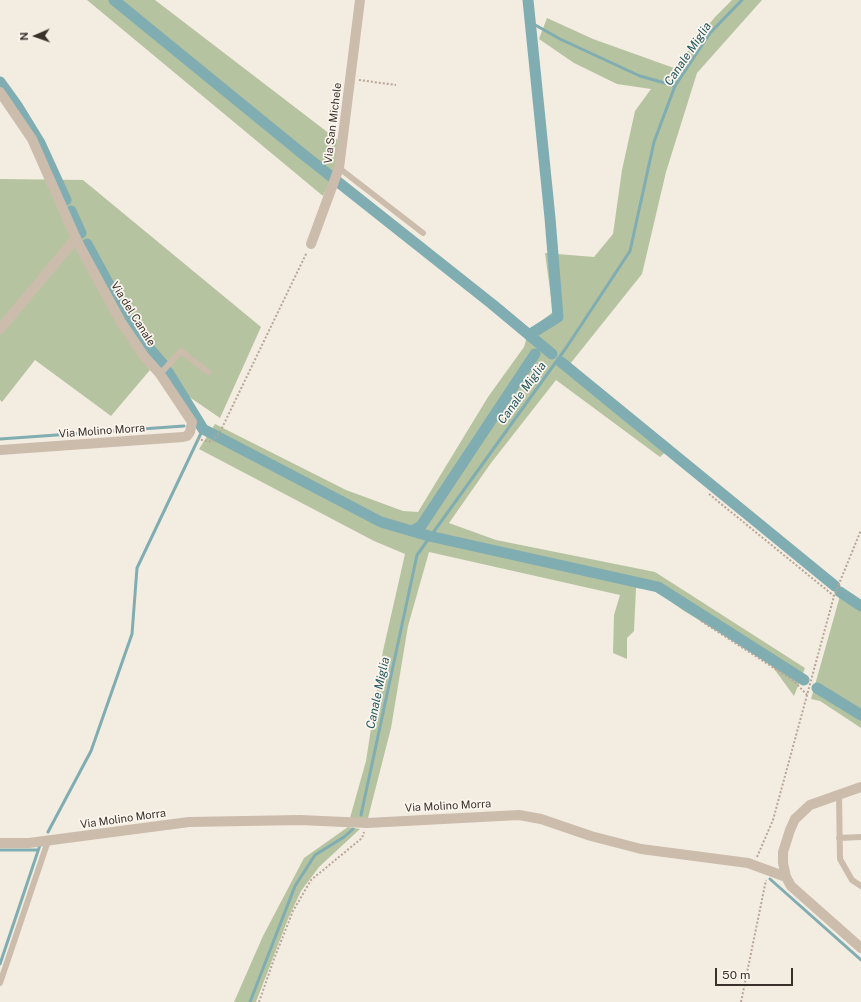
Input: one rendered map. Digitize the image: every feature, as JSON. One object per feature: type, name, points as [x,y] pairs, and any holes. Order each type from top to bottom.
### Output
[{"type":"street","name":"Via San Michele","points":[[311,244],[338,171],[360,0]]},
{"type":"street","name":"Via del Canale","points":[[0,92],[32,139],[76,238],[121,322],[144,356],[160,374],[191,418]]},
{"type":"street","points":[[0,329],[76,238]]},
{"type":"street","name":"Via Molino Morra","points":[[0,450],[183,437],[187,436],[190,432],[192,422],[191,418]]},
{"type":"street","points":[[861,787],[810,805],[795,819],[786,839],[783,852],[783,863],[786,877],[791,886],[861,946]]},
{"type":"street","name":"Via Molino Morra","points":[[0,843],[29,843],[48,841],[189,822],[300,820],[367,823],[519,815],[541,819],[592,836],[641,849],[754,865],[786,877]]},
{"type":"lane","points":[[338,171],[423,233]]},
{"type":"lane","points":[[160,374],[181,351],[208,372]]},
{"type":"lane","points":[[839,795],[840,860],[852,880],[861,886]]},
{"type":"lane","points":[[839,838],[861,838]]},
{"type":"lane","points":[[0,983],[48,841]]},
{"type":"path","points":[[350,79],[396,85]]},
{"type":"path","points":[[202,440],[212,442],[221,430],[311,244]]},
{"type":"path","points":[[709,494],[834,596]]},
{"type":"path","points":[[754,865],[773,820],[834,596],[861,530]]},
{"type":"path","points":[[701,621],[794,681],[807,695]]},
{"type":"path","points":[[259,1002],[274,959],[294,911],[311,880],[362,838],[367,823]]},
{"type":"path","points":[[741,1002],[768,870]]},
{"type":"green space","points":[[87,0],[155,0],[339,141],[337,166],[323,196]]},
{"type":"green space","points":[[732,0],[762,0],[697,73],[666,172],[642,274],[570,364],[672,446],[660,457],[556,380],[491,463],[449,523],[496,540],[655,572],[805,668],[794,696],[769,662],[684,611],[655,590],[636,588],[634,631],[627,638],[627,659],[613,653],[614,615],[620,595],[429,552],[408,626],[391,728],[368,818],[350,818],[366,761],[383,651],[405,554],[374,541],[199,449],[215,424],[346,490],[403,511],[418,512],[488,397],[524,347],[529,330],[553,312],[545,253],[594,257],[613,234],[622,170],[635,111],[651,89],[617,84],[574,63],[539,39],[547,18],[593,39],[674,68],[715,17]]},
{"type":"green space","points":[[0,179],[83,180],[261,327],[220,418],[150,370],[111,416],[35,360],[2,402],[0,400]]},
{"type":"green space","points":[[840,596],[861,610],[861,728],[820,701],[811,699]]},
{"type":"green space","points":[[348,827],[360,829],[319,867],[301,891],[288,919],[256,1002],[234,1002],[263,936],[304,858]]},
{"type":"waterway","points":[[114,0],[552,354]]},
{"type":"waterway","points":[[528,0],[550,218],[558,317],[529,335]]},
{"type":"waterway","name":"Canale Miglia","points":[[361,815],[417,555],[566,348],[630,251],[654,142],[675,86],[710,33],[742,0]]},
{"type":"waterway","points":[[530,22],[560,39],[640,76],[675,86]]},
{"type":"waterway","points":[[0,82],[18,107],[40,143],[66,200]]},
{"type":"waterway","points":[[71,211],[81,233]]},
{"type":"waterway","points":[[87,244],[132,327]]},
{"type":"waterway","points":[[137,334],[163,364]]},
{"type":"waterway","points":[[412,531],[421,526],[535,354]]},
{"type":"waterway","points":[[561,362],[835,586]]},
{"type":"waterway","points":[[168,372],[203,429],[381,522],[429,536],[658,587],[804,680]]},
{"type":"waterway","points":[[0,439],[184,426]]},
{"type":"waterway","points":[[48,832],[91,751],[132,634],[137,568],[203,429]]},
{"type":"waterway","points":[[840,592],[861,606]]},
{"type":"waterway","points":[[817,688],[861,715]]},
{"type":"waterway","name":"Canale Miglia","points":[[250,1002],[295,886],[315,855],[344,837],[353,829]]},
{"type":"waterway","points":[[0,964],[40,845]]},
{"type":"waterway","points":[[0,850],[38,850]]},
{"type":"waterway","points":[[770,879],[861,960]]}]
